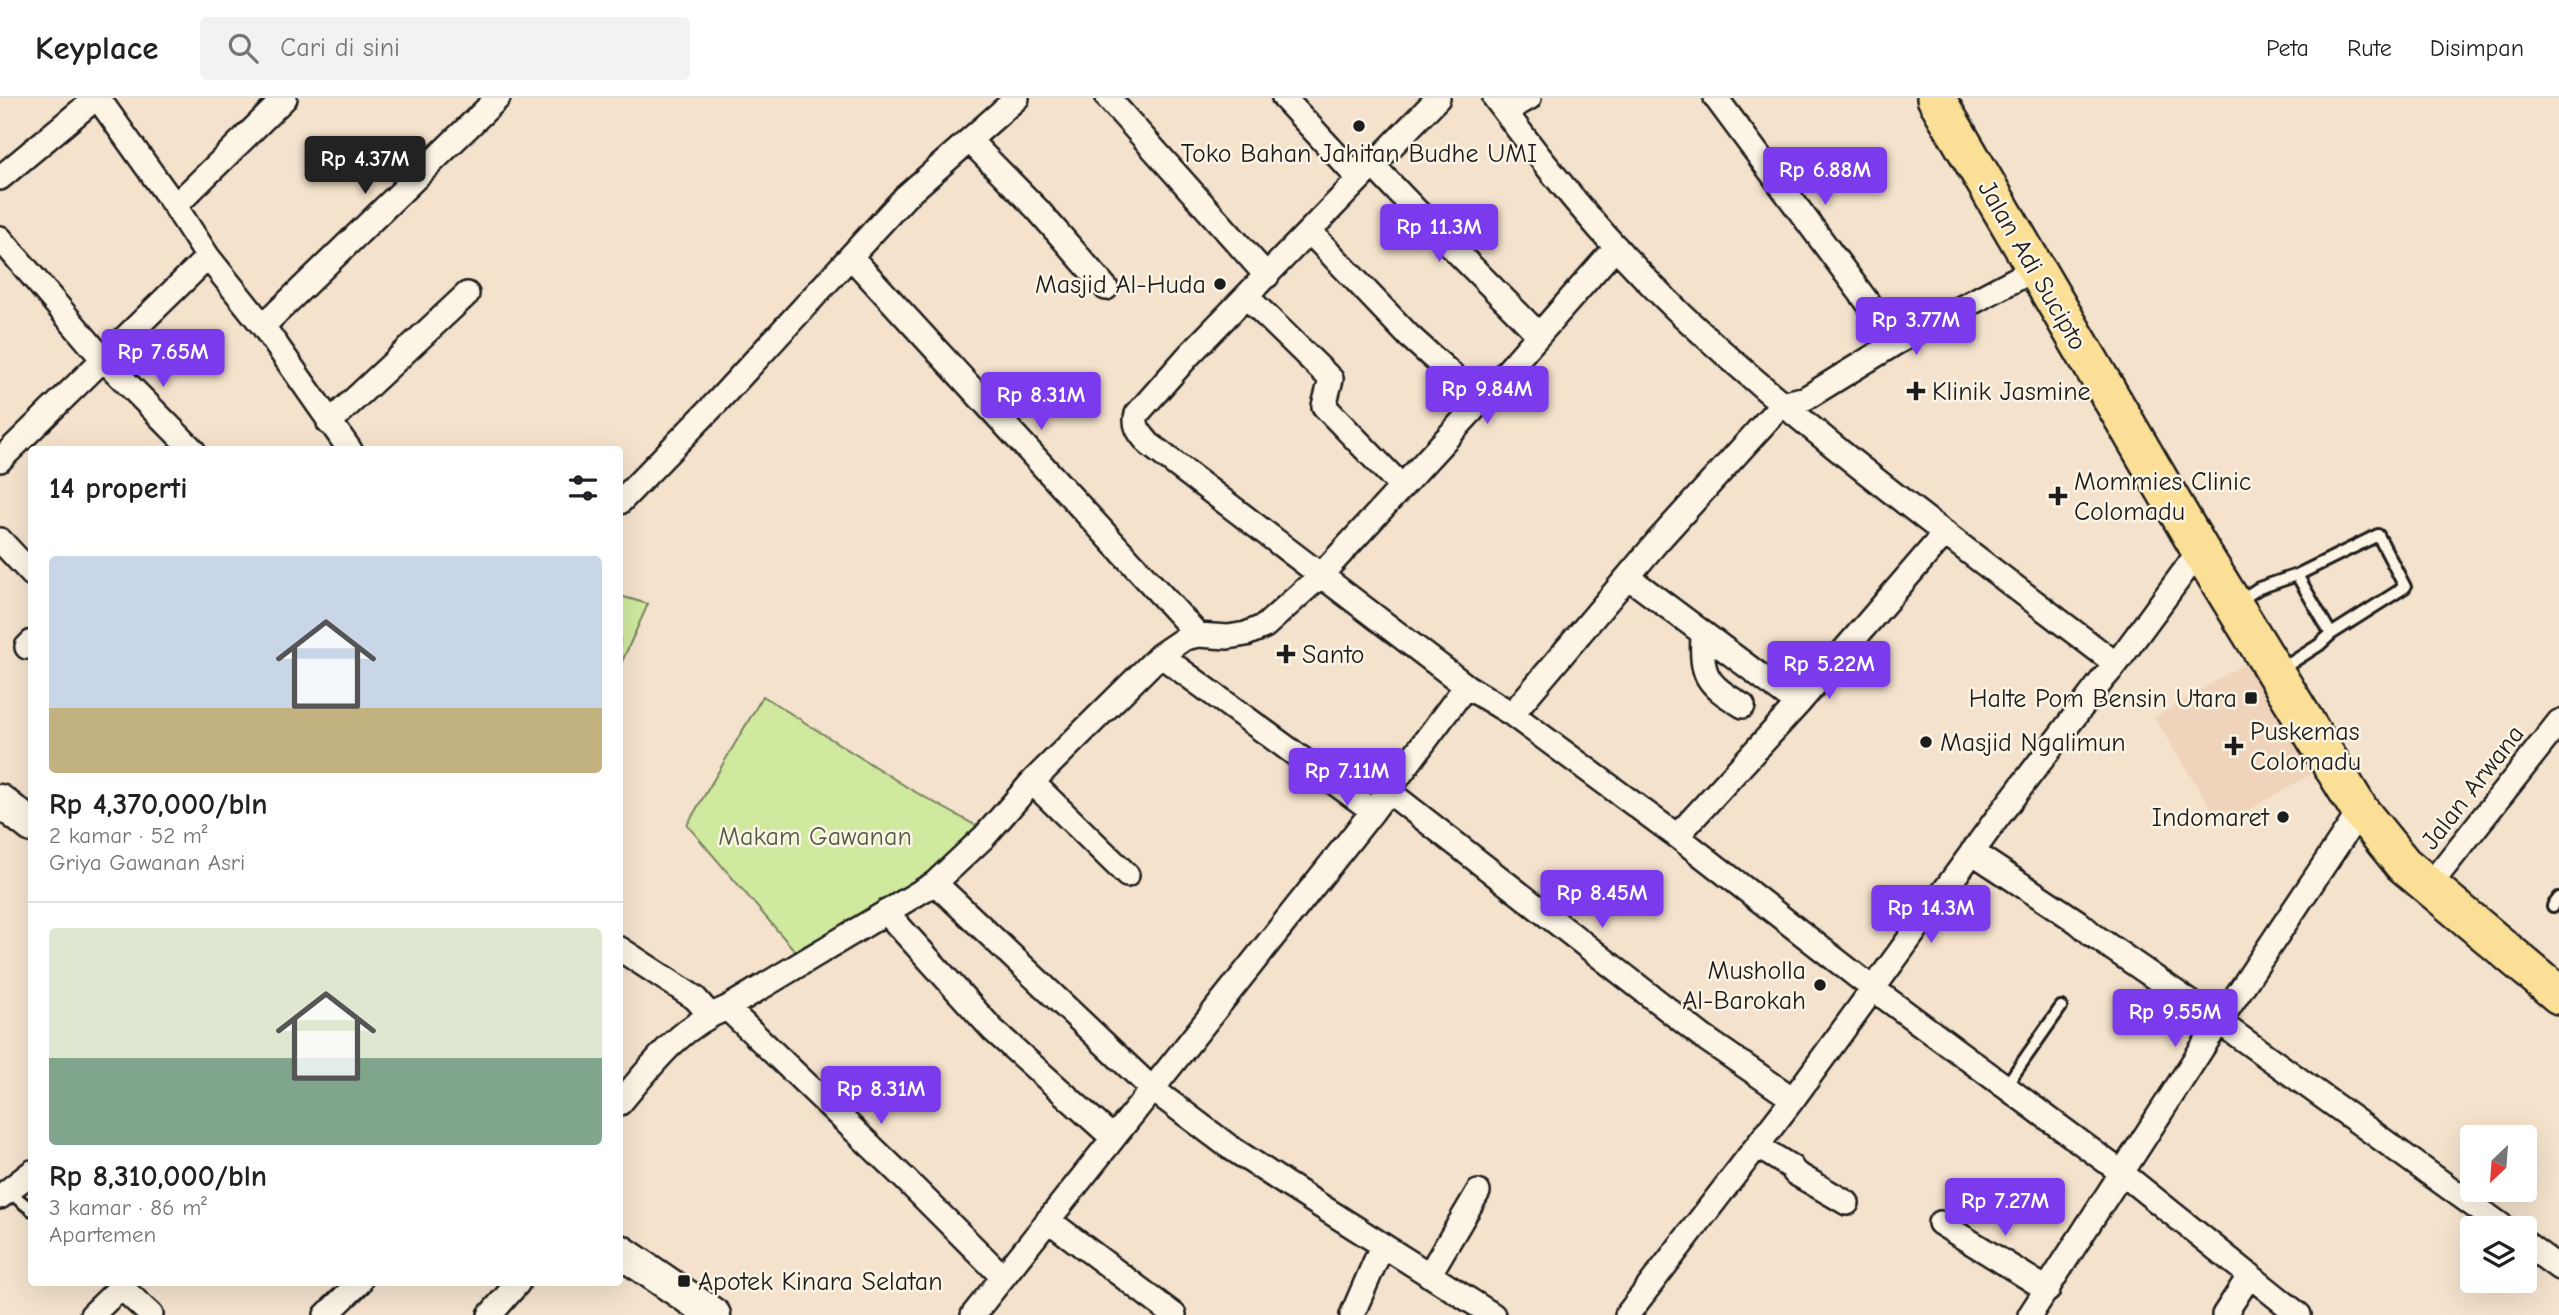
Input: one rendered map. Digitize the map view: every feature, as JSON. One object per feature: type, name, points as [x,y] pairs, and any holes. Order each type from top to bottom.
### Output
[{"type":"highway","name":"Jalan Adi Sucipto","points":[[1936,98],[2200,550],[2361,811],[2403,864],[2559,995]]},
{"type":"main road","points":[[0,801],[28,824]]},
{"type":"main road","points":[[623,1253],[714,1315]]},
{"type":"street","points":[[0,178],[97,98],[175,206],[208,257],[262,326],[347,446]]},
{"type":"street","points":[[175,206],[285,98]]},
{"type":"street","points":[[262,326],[498,98]]},
{"type":"street","points":[[623,499],[852,258],[905,197],[1017,98]]},
{"type":"street","points":[[1108,98],[1267,276]]},
{"type":"street","points":[[1284,98],[1450,243],[1539,335]]},
{"type":"street","points":[[1438,98],[1189,355],[1137,414],[1137,429],[1149,444],[1320,576],[1466,686],[1512,714],[1677,836],[1872,988],[1969,1068],[2005,1087],[2122,1172],[2299,1315]]},
{"type":"street","points":[[1529,98],[1500,105],[1554,176],[1616,247],[1681,314],[1782,404],[2116,664]]},
{"type":"street","points":[[1716,98],[1898,342]]},
{"type":"street","points":[[970,141],[1037,209],[1106,288]]},
{"type":"street","points":[[1310,232],[1409,336],[1481,401]]},
{"type":"street","points":[[0,239],[102,358],[189,446]]},
{"type":"street","points":[[623,1100],[678,1037],[694,1023],[719,1012],[935,883],[984,837],[1032,782],[1160,655],[1185,638],[1198,635],[1228,637],[1246,634],[1265,626],[1320,576],[1481,401],[1616,247]]},
{"type":"street","points":[[0,460],[208,257]]},
{"type":"street","points":[[852,258],[1198,635]]},
{"type":"street","points":[[1512,714],[1628,577],[1782,404],[1806,398],[1898,342],[2035,269]]},
{"type":"street","points":[[329,423],[467,294]]},
{"type":"street","points":[[1247,297],[1331,379],[1324,406],[1401,486]]},
{"type":"street","points":[[1677,836],[1798,704],[1945,533]]},
{"type":"street","points":[[0,540],[28,570]]},
{"type":"street","points":[[1627,1315],[1793,1099],[1972,852],[2200,550]]},
{"type":"street","points":[[1628,577],[1798,704]]},
{"type":"street","points":[[1703,632],[1702,656],[1707,676],[1719,691],[1743,706]]},
{"type":"street","points":[[1160,655],[1373,811]]},
{"type":"street","points":[[973,1315],[1373,811],[1466,686]]},
{"type":"street","name":"Jalan Arwana","points":[[2429,886],[2559,722]]},
{"type":"street","points":[[1032,782],[1127,875]]},
{"type":"street","points":[[1388,791],[1694,1030],[1793,1099]]},
{"type":"street","points":[[2030,1315],[2219,1022],[2361,811]]},
{"type":"street","points":[[1972,852],[2078,922],[2488,1216]]},
{"type":"street","points":[[935,883],[1151,1088],[1228,1146],[1493,1315]]},
{"type":"street","points":[[886,912],[993,1030],[1112,1137]]},
{"type":"street","points":[[623,951],[719,1012],[901,1175],[1003,1277]]},
{"type":"street","points":[[1757,1146],[1791,1167],[1795,1173],[1847,1203]]},
{"type":"street","points":[[3,1191],[28,1175]]},
{"type":"street","points":[[1429,1275],[1478,1192]]},
{"type":"street","points":[[1048,1220],[1174,1315]]},
{"type":"street","points":[[1940,1223],[2048,1290]]},
{"type":"street","points":[[1352,1315],[1382,1245]]},
{"type":"street","points":[[2537,1252],[2559,1268]]},
{"type":"street","points":[[2224,1315],[2250,1275]]},
{"type":"street","points":[[92,1315],[122,1286]]},
{"type":"street","points":[[124,1286],[151,1315]]},
{"type":"street","points":[[326,1315],[356,1286]]},
{"type":"street","points":[[490,1315],[514,1286]]},
{"type":"lane","points":[[2234,604],[2259,588],[2297,575],[2378,536],[2405,587],[2276,673]]},
{"type":"lane","points":[[2297,575],[2331,634]]},
{"type":"lane","points":[[2005,1087],[2060,1007]]},
{"type":"lane","points":[[3,1191],[28,1207]]},
{"type":"shaded area","name":"Puskemas Colomadu","points":[[2250,660],[2313,773],[2222,825],[2154,718]]},
{"type":"green space","points":[[623,597],[648,604],[623,659]]},
{"type":"green space","name":"Makam Gawanan","points":[[763,696],[910,789],[982,829],[917,885],[795,951],[687,825]]},
{"type":"place","name":"Toko Bahan Jahitan Budhe UMI","points":[[1359,126]]},
{"type":"place","name":"Masjid Al-Huda","points":[[1220,284]]},
{"type":"place","name":"Klinik Jasmine","points":[[1916,391]]},
{"type":"place","name":"Mommies Clinic Colomadu","points":[[2058,496]]},
{"type":"place","name":"Santo","points":[[1286,654]]},
{"type":"place","name":"Halte Pom Bensin Utara","points":[[2251,698]]},
{"type":"place","name":"Masjid Ngalimun","points":[[1926,742]]},
{"type":"place","name":"Puskemas Colomadu","points":[[2234,746]]},
{"type":"place","name":"Indomaret","points":[[2283,817]]},
{"type":"place","name":"Musholla Al-Barokah","points":[[1820,985]]},
{"type":"place","name":"Apotek Kinara Selatan","points":[[684,1281]]}]
